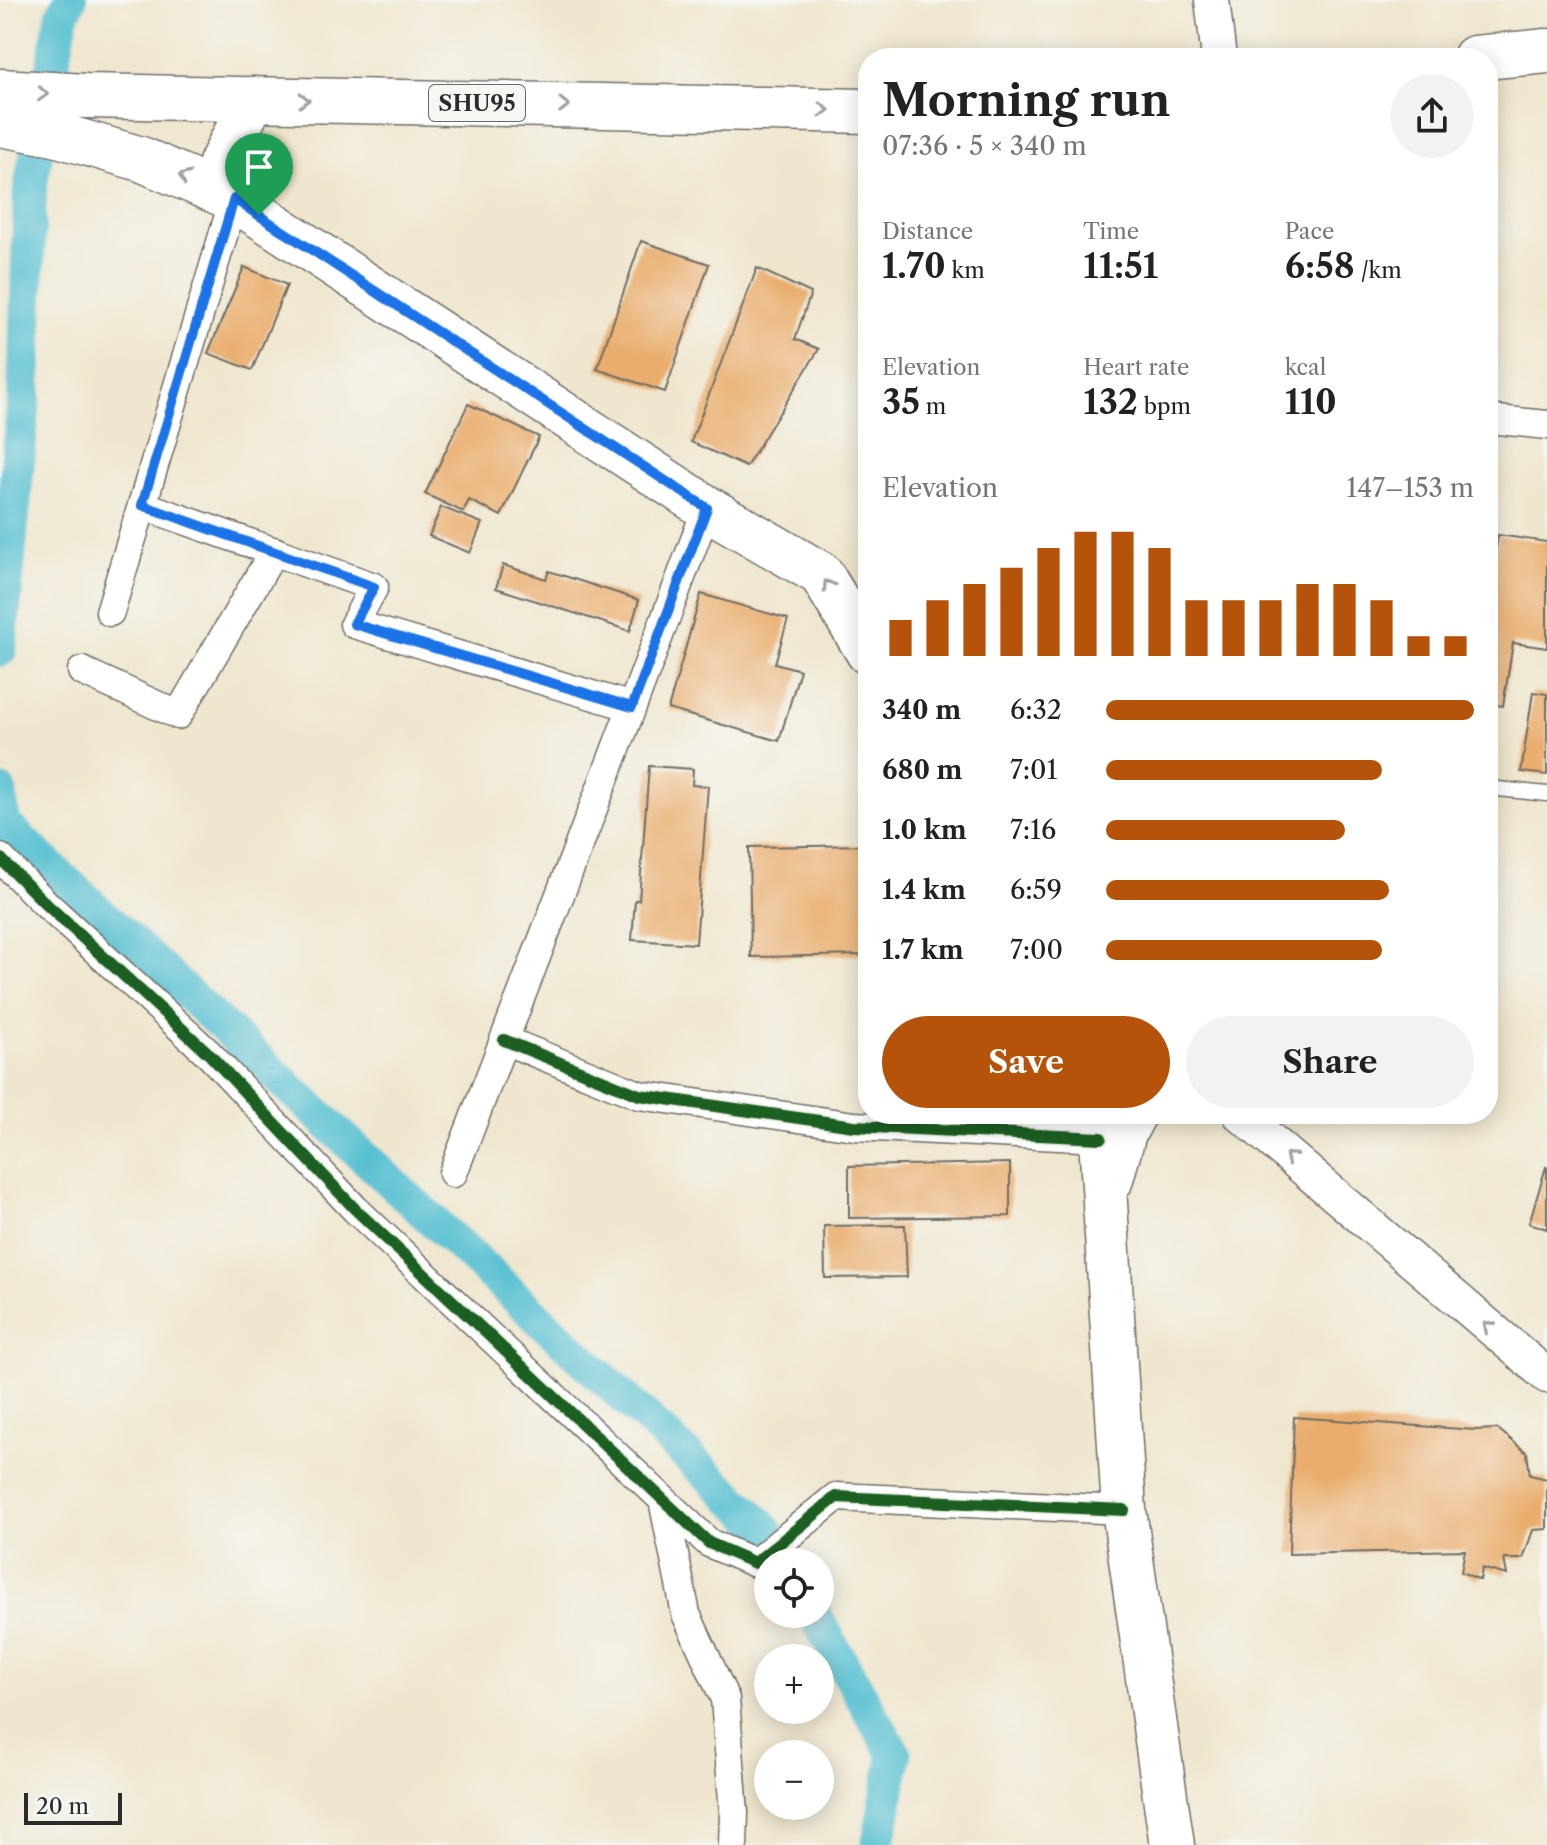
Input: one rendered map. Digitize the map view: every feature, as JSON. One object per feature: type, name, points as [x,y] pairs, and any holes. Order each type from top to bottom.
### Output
[{"type":"main road","points":[[1498,56],[1547,51]]},
{"type":"main road","name":"SHU95","points":[[0,91],[86,96],[858,111]]},
{"type":"main road","points":[[247,207],[221,163],[253,99]]},
{"type":"main road","points":[[0,124],[55,134],[141,159],[247,207],[707,508],[821,574],[858,635]]},
{"type":"main road","points":[[1113,1124],[1124,1133],[1104,1200],[1124,1510],[1172,1845]]},
{"type":"street","points":[[1212,0],[1218,48]]},
{"type":"street","points":[[110,612],[142,505],[247,207]]},
{"type":"street","points":[[1498,420],[1547,425]]},
{"type":"street","points":[[142,505],[374,587],[354,624],[632,707]]},
{"type":"street","points":[[453,1173],[707,508]]},
{"type":"street","points":[[82,671],[178,715],[274,551]]},
{"type":"street","points":[[0,858],[208,1053],[355,1209],[709,1543],[755,1563],[836,1497],[1124,1510]]},
{"type":"street","points":[[504,1040],[639,1095],[854,1126],[982,1124]]},
{"type":"street","points":[[1252,1124],[1547,1376]]},
{"type":"street","points":[[663,1500],[686,1614],[725,1699],[734,1813],[733,1845]]},
{"type":"lane","points":[[1498,789],[1547,794]]},
{"type":"building","points":[[641,241],[709,264],[665,392],[597,369]]},
{"type":"building","points":[[244,267],[287,285],[252,370],[208,353]]},
{"type":"building","points":[[757,268],[811,293],[795,339],[819,349],[746,467],[691,442]]},
{"type":"building","points":[[468,404],[539,437],[501,516],[469,500],[463,512],[425,494]]},
{"type":"building","points":[[441,507],[482,523],[470,553],[429,536]]},
{"type":"building","points":[[1498,535],[1547,542],[1547,648],[1513,643],[1503,706],[1498,705]]},
{"type":"building","points":[[503,565],[546,579],[549,571],[639,600],[630,631],[496,588]]},
{"type":"building","points":[[701,594],[788,619],[775,663],[800,670],[779,741],[668,709]]},
{"type":"building","points":[[1533,692],[1547,694],[1547,775],[1521,772]]},
{"type":"building","points":[[649,766],[693,769],[692,785],[708,786],[696,944],[632,940],[635,900],[639,900]]},
{"type":"building","points":[[858,845],[858,955],[751,957],[749,847]]},
{"type":"building","points":[[1010,1163],[1010,1216],[849,1218],[849,1166]]},
{"type":"building","points":[[1547,1168],[1547,1229],[1529,1223]]},
{"type":"building","points":[[905,1225],[907,1277],[825,1278],[824,1226]]},
{"type":"building","points":[[1294,1417],[1498,1429],[1527,1453],[1530,1475],[1547,1479],[1547,1529],[1533,1530],[1523,1559],[1504,1559],[1507,1575],[1482,1568],[1480,1580],[1461,1572],[1465,1550],[1289,1554]]},
{"type":"waterway","points":[[0,650],[24,398],[30,188],[62,16],[70,0]]},
{"type":"waterway","points":[[0,792],[4,824],[764,1527],[776,1548]]},
{"type":"waterway","points":[[822,1628],[895,1755],[878,1845]]},
{"type":"cycle path","points":[[142,505],[374,587],[354,624],[632,707],[707,508]]},
{"type":"cycle path","points":[[0,858],[208,1053],[355,1209],[709,1543],[755,1563],[836,1497],[1124,1510]]},
{"type":"cycle path","points":[[504,1040],[639,1095],[854,1126],[1101,1138]]},
{"type":"route","points":[[234,199],[259,215],[707,508],[632,707],[354,624],[374,587],[142,505],[234,199]]}]
